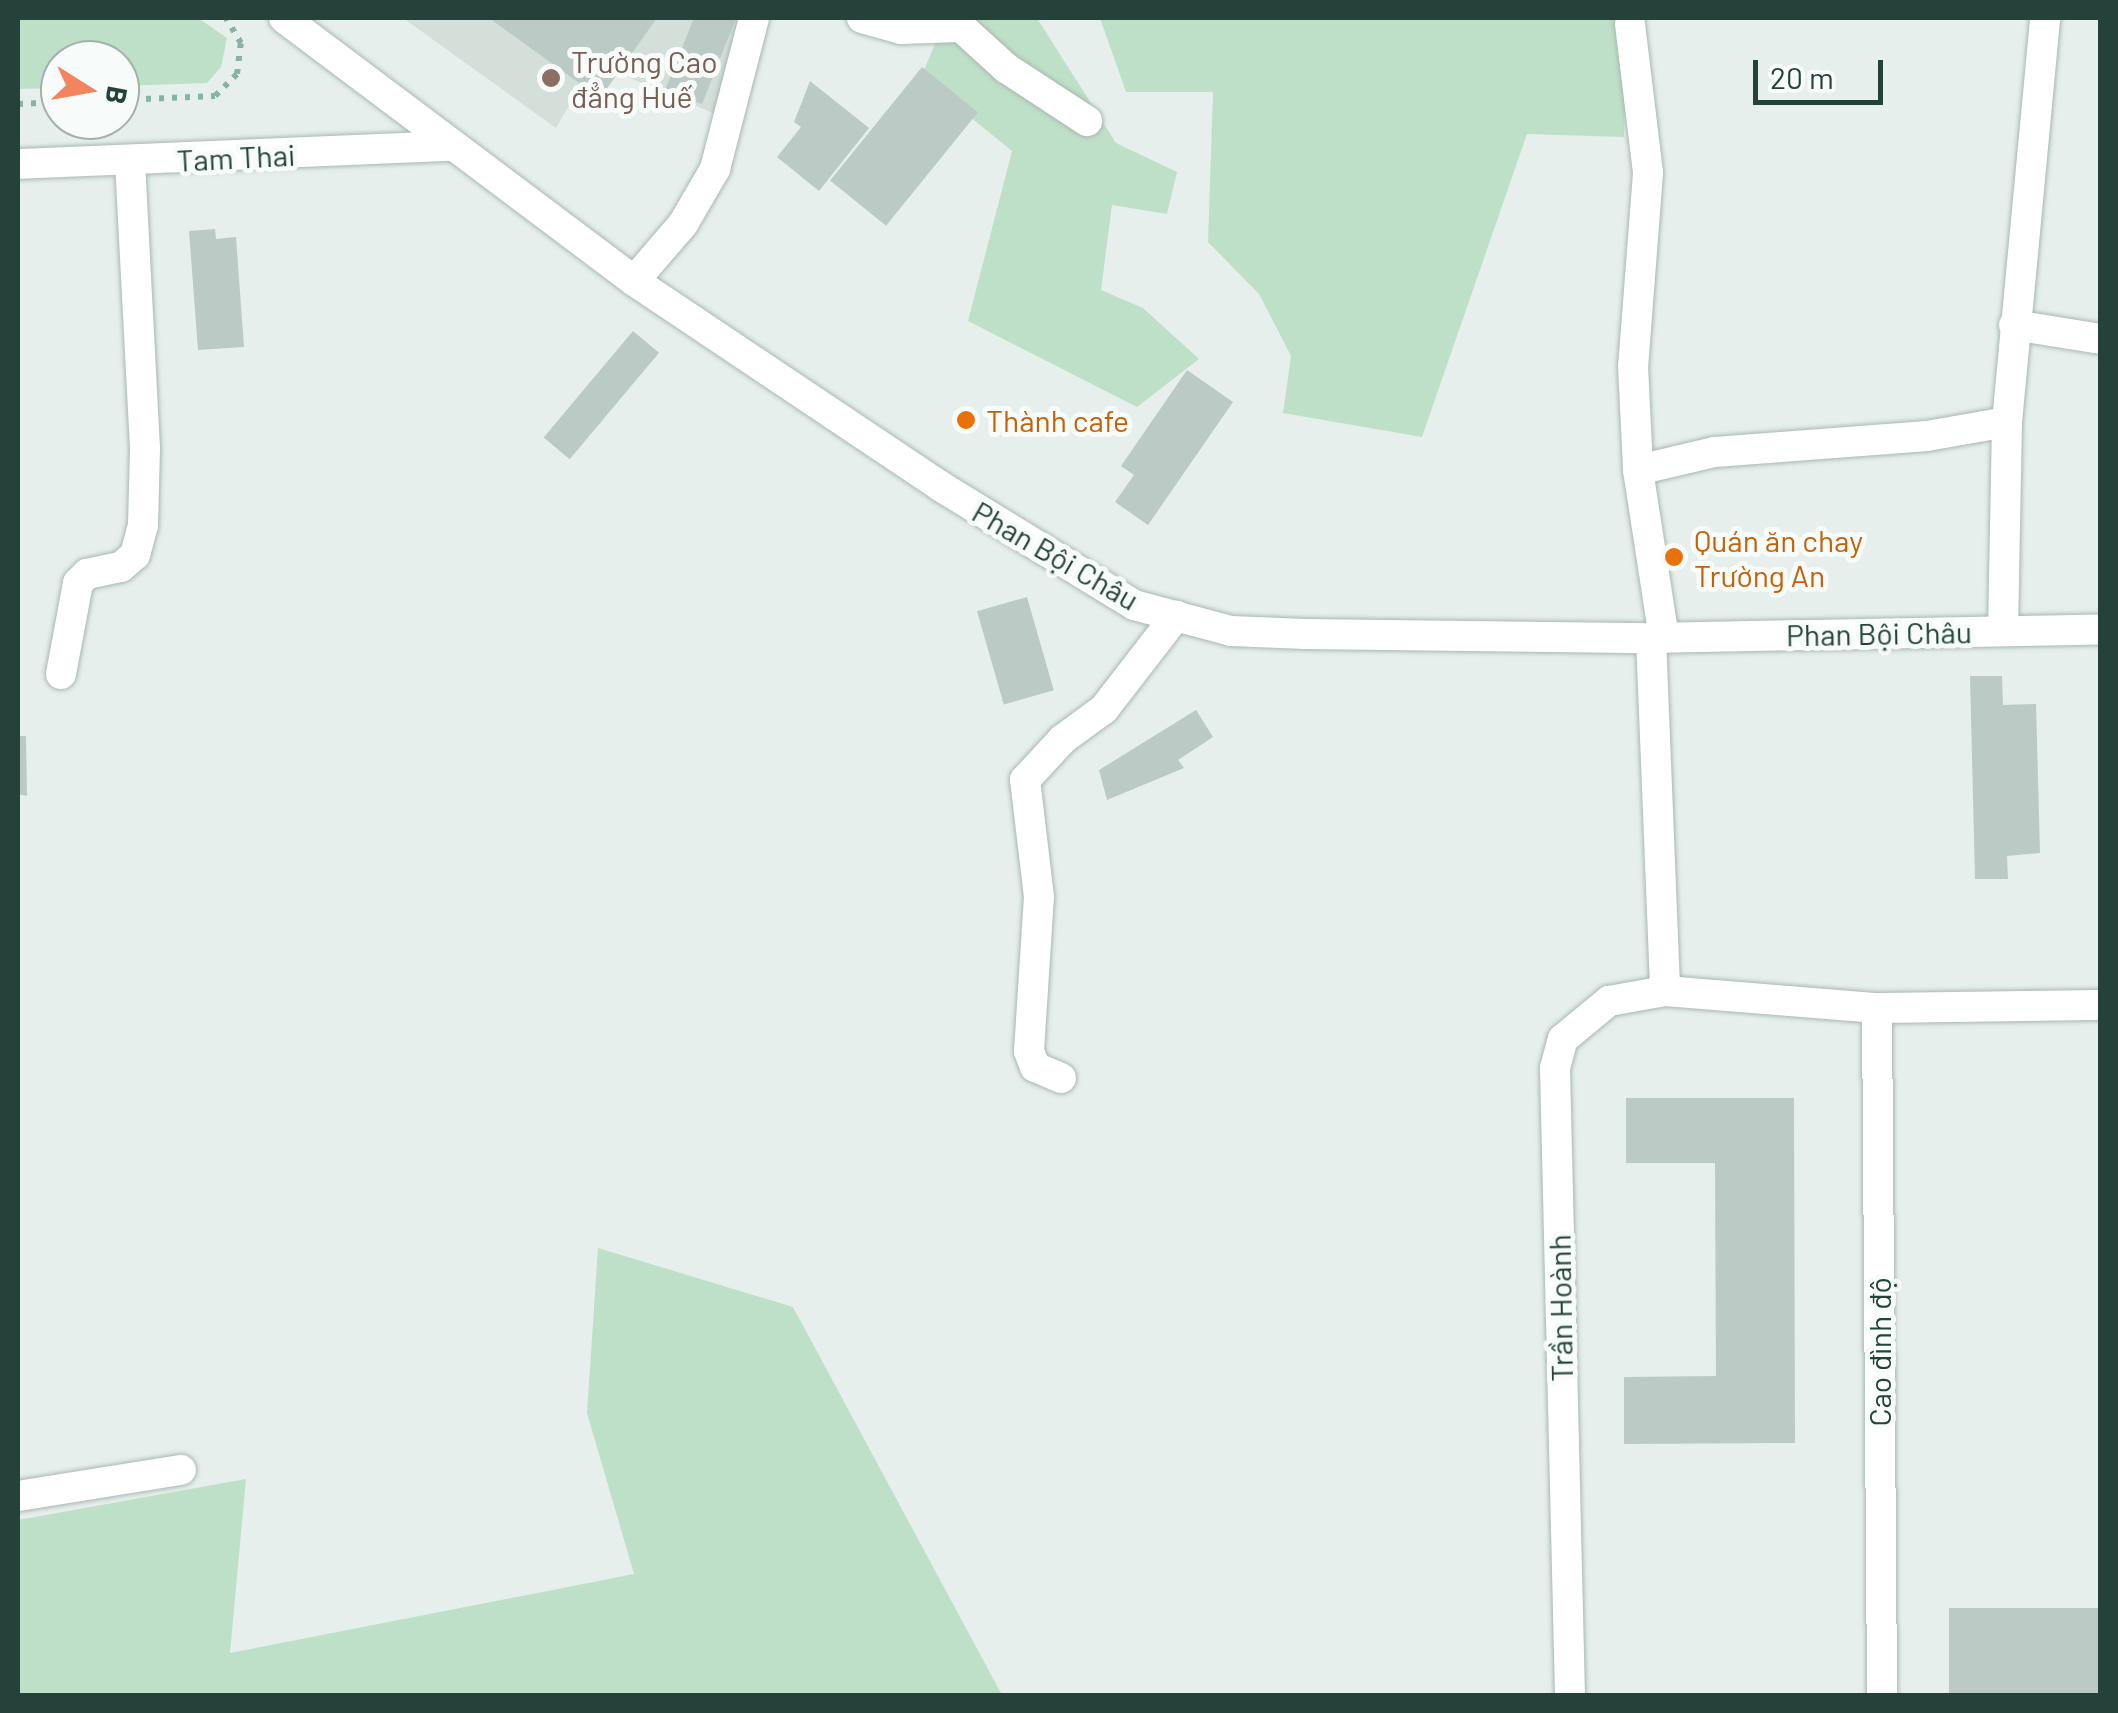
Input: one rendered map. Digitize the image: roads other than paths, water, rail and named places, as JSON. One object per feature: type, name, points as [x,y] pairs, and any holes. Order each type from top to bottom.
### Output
[{"type":"street","name":"Phan Bội Châu","points":[[284,18],[634,281],[972,506],[1134,605],[1231,631],[1305,634],[1657,638],[2100,629]]},
{"type":"street","points":[[634,281],[683,224],[715,168],[754,18]]},
{"type":"street","points":[[862,18],[900,30],[961,27],[1006,68],[1087,121]]},
{"type":"street","points":[[2003,631],[2006,422],[2044,18]]},
{"type":"street","points":[[1630,24],[1648,173],[1633,366],[1638,470],[1657,638],[1665,991]]},
{"type":"street","name":"Tam Thai","points":[[18,164],[454,146]]},
{"type":"street","points":[[62,674],[78,583],[87,574],[121,567],[134,554],[142,525],[145,448],[130,161]]},
{"type":"street","points":[[2014,325],[2100,339]]},
{"type":"street","points":[[1638,470],[1716,452],[1927,436],[2006,422]]},
{"type":"street","points":[[1062,1078],[1035,1067],[1029,1051],[1038,897],[1025,780],[1104,709],[1176,616]]},
{"type":"street","name":"Trần Hoành","points":[[1570,1696],[1555,1068],[1563,1039],[1609,1001],[1665,991],[1877,1008],[2100,1005]]},
{"type":"street","name":"Cao đình độ","points":[[1877,1008],[1882,1696]]},
{"type":"street","points":[[18,1496],[181,1470]]},
{"type":"place","name":"Trường Cao đẳng Huế","points":[[551,78]]},
{"type":"place","name":"Thành cafe","points":[[966,420]]},
{"type":"place","name":"Quán ăn chay Trường An","points":[[1674,557]]}]
